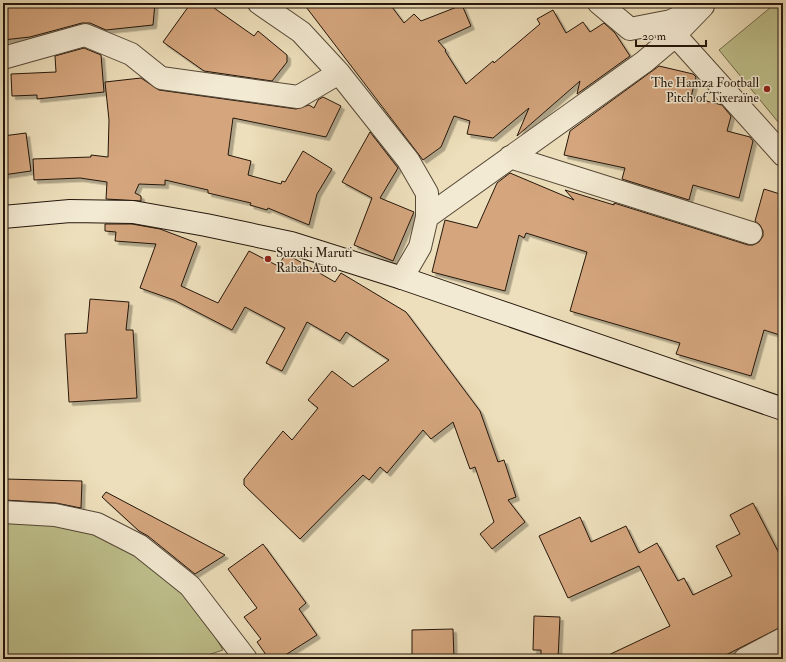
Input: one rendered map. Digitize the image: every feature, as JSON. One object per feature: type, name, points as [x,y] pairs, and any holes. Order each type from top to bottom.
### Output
[{"type":"street","points":[[259,3],[301,32],[339,73],[408,160],[427,193],[427,217],[420,247],[402,278]]},
{"type":"street","points":[[599,3],[630,29],[671,21],[706,5]]},
{"type":"street","points":[[427,217],[644,62],[676,35],[706,5]]},
{"type":"street","points":[[3,58],[86,35],[131,54],[161,78],[298,97],[339,73]]},
{"type":"street","points":[[676,35],[783,155]]},
{"type":"street","points":[[510,157],[751,234]]},
{"type":"street","points":[[3,217],[70,211],[133,212],[206,225],[291,243],[402,278],[783,409]]},
{"type":"street","points":[[3,512],[55,515],[97,524],[140,546],[190,586],[246,659]]},
{"type":"street","points":[[745,659],[783,639]]},
{"type":"green space","name":"The Hamza Football Pitch of Tixeraïne","points":[[776,3],[783,3],[783,128],[719,50]]},
{"type":"green space","points":[[19,518],[112,538],[162,572],[198,608],[223,650],[196,659],[3,659],[3,519]]},
{"type":"building","points":[[3,3],[155,3],[153,25],[106,30],[90,23],[82,23],[30,37],[3,40]]},
{"type":"building","points":[[191,3],[207,3],[254,36],[258,31],[287,55],[287,62],[272,81],[204,71],[163,42]]},
{"type":"building","points":[[303,3],[389,3],[404,23],[414,14],[421,21],[462,5],[471,26],[438,41],[446,50],[445,51],[466,84],[493,61],[494,63],[540,24],[537,19],[553,10],[566,33],[583,22],[590,32],[604,23],[615,33],[630,56],[577,94],[580,81],[517,136],[529,108],[493,138],[467,134],[470,121],[454,116],[441,147],[423,160]]},
{"type":"building","points":[[84,48],[101,55],[104,92],[37,99],[37,95],[12,96],[11,74],[56,72],[55,56]]},
{"type":"building","points":[[659,66],[693,74],[696,77],[691,97],[722,105],[731,116],[727,131],[750,137],[753,141],[739,198],[693,185],[689,200],[622,179],[625,168],[564,155],[570,131]]},
{"type":"building","points":[[141,78],[159,90],[296,109],[309,105],[314,108],[318,100],[323,97],[341,106],[326,137],[233,118],[228,155],[251,161],[248,175],[281,184],[282,181],[285,182],[303,151],[332,169],[317,194],[309,225],[268,208],[267,210],[250,205],[251,203],[208,193],[208,190],[165,180],[165,185],[139,184],[135,193],[141,196],[141,201],[106,199],[107,182],[80,178],[34,180],[33,159],[91,157],[91,155],[108,157],[109,120],[105,82]]},
{"type":"building","points":[[370,132],[398,168],[380,198],[414,212],[393,261],[354,245],[372,198],[342,182]]},
{"type":"building","points":[[26,133],[31,171],[3,175],[3,136]]},
{"type":"building","points":[[510,173],[574,200],[565,190],[614,205],[614,203],[748,245],[753,245],[759,242],[763,236],[763,231],[760,225],[755,221],[764,189],[783,195],[783,336],[764,330],[751,376],[676,354],[680,343],[570,311],[587,252],[526,233],[524,238],[519,235],[505,291],[432,272],[445,220],[477,228],[497,183]]},
{"type":"building","points":[[105,224],[132,224],[160,229],[197,243],[181,286],[218,303],[249,251],[278,266],[285,255],[290,256],[335,282],[341,273],[406,312],[480,411],[498,462],[504,460],[516,497],[508,500],[525,522],[492,549],[480,534],[494,522],[475,467],[470,469],[453,422],[431,439],[423,430],[387,473],[380,467],[369,480],[363,475],[300,539],[244,485],[244,479],[283,431],[292,440],[318,408],[308,400],[332,371],[353,387],[389,360],[346,332],[340,341],[307,322],[282,371],[266,363],[285,328],[245,307],[232,330],[174,300],[140,288],[156,244],[115,241],[116,232],[105,231]]},
{"type":"building","points":[[90,299],[129,302],[126,330],[133,330],[137,398],[69,402],[65,334],[87,333]]},
{"type":"building","points":[[5,479],[82,481],[81,508],[56,503],[4,500]]},
{"type":"building","points":[[106,492],[225,555],[195,574],[148,536],[139,531],[102,497]]},
{"type":"building","points":[[753,503],[783,561],[783,626],[718,659],[600,659],[670,626],[639,566],[568,598],[539,536],[580,517],[591,542],[626,526],[639,553],[657,543],[678,581],[684,578],[693,595],[732,576],[716,546],[740,534],[730,515]]},
{"type":"building","points":[[263,544],[306,603],[299,609],[317,635],[279,659],[269,659],[257,642],[261,639],[244,617],[257,608],[228,569]]},
{"type":"building","points":[[534,616],[560,617],[558,659],[541,659],[541,650],[533,650]]},
{"type":"building","points":[[453,629],[454,659],[412,659],[412,630]]},
{"type":"place","name":"The Hamza Football Pitch of Tixeraïne","points":[[767,89]]},
{"type":"place","name":"Suzuki Maruti Rabah Auto","points":[[268,259]]}]
